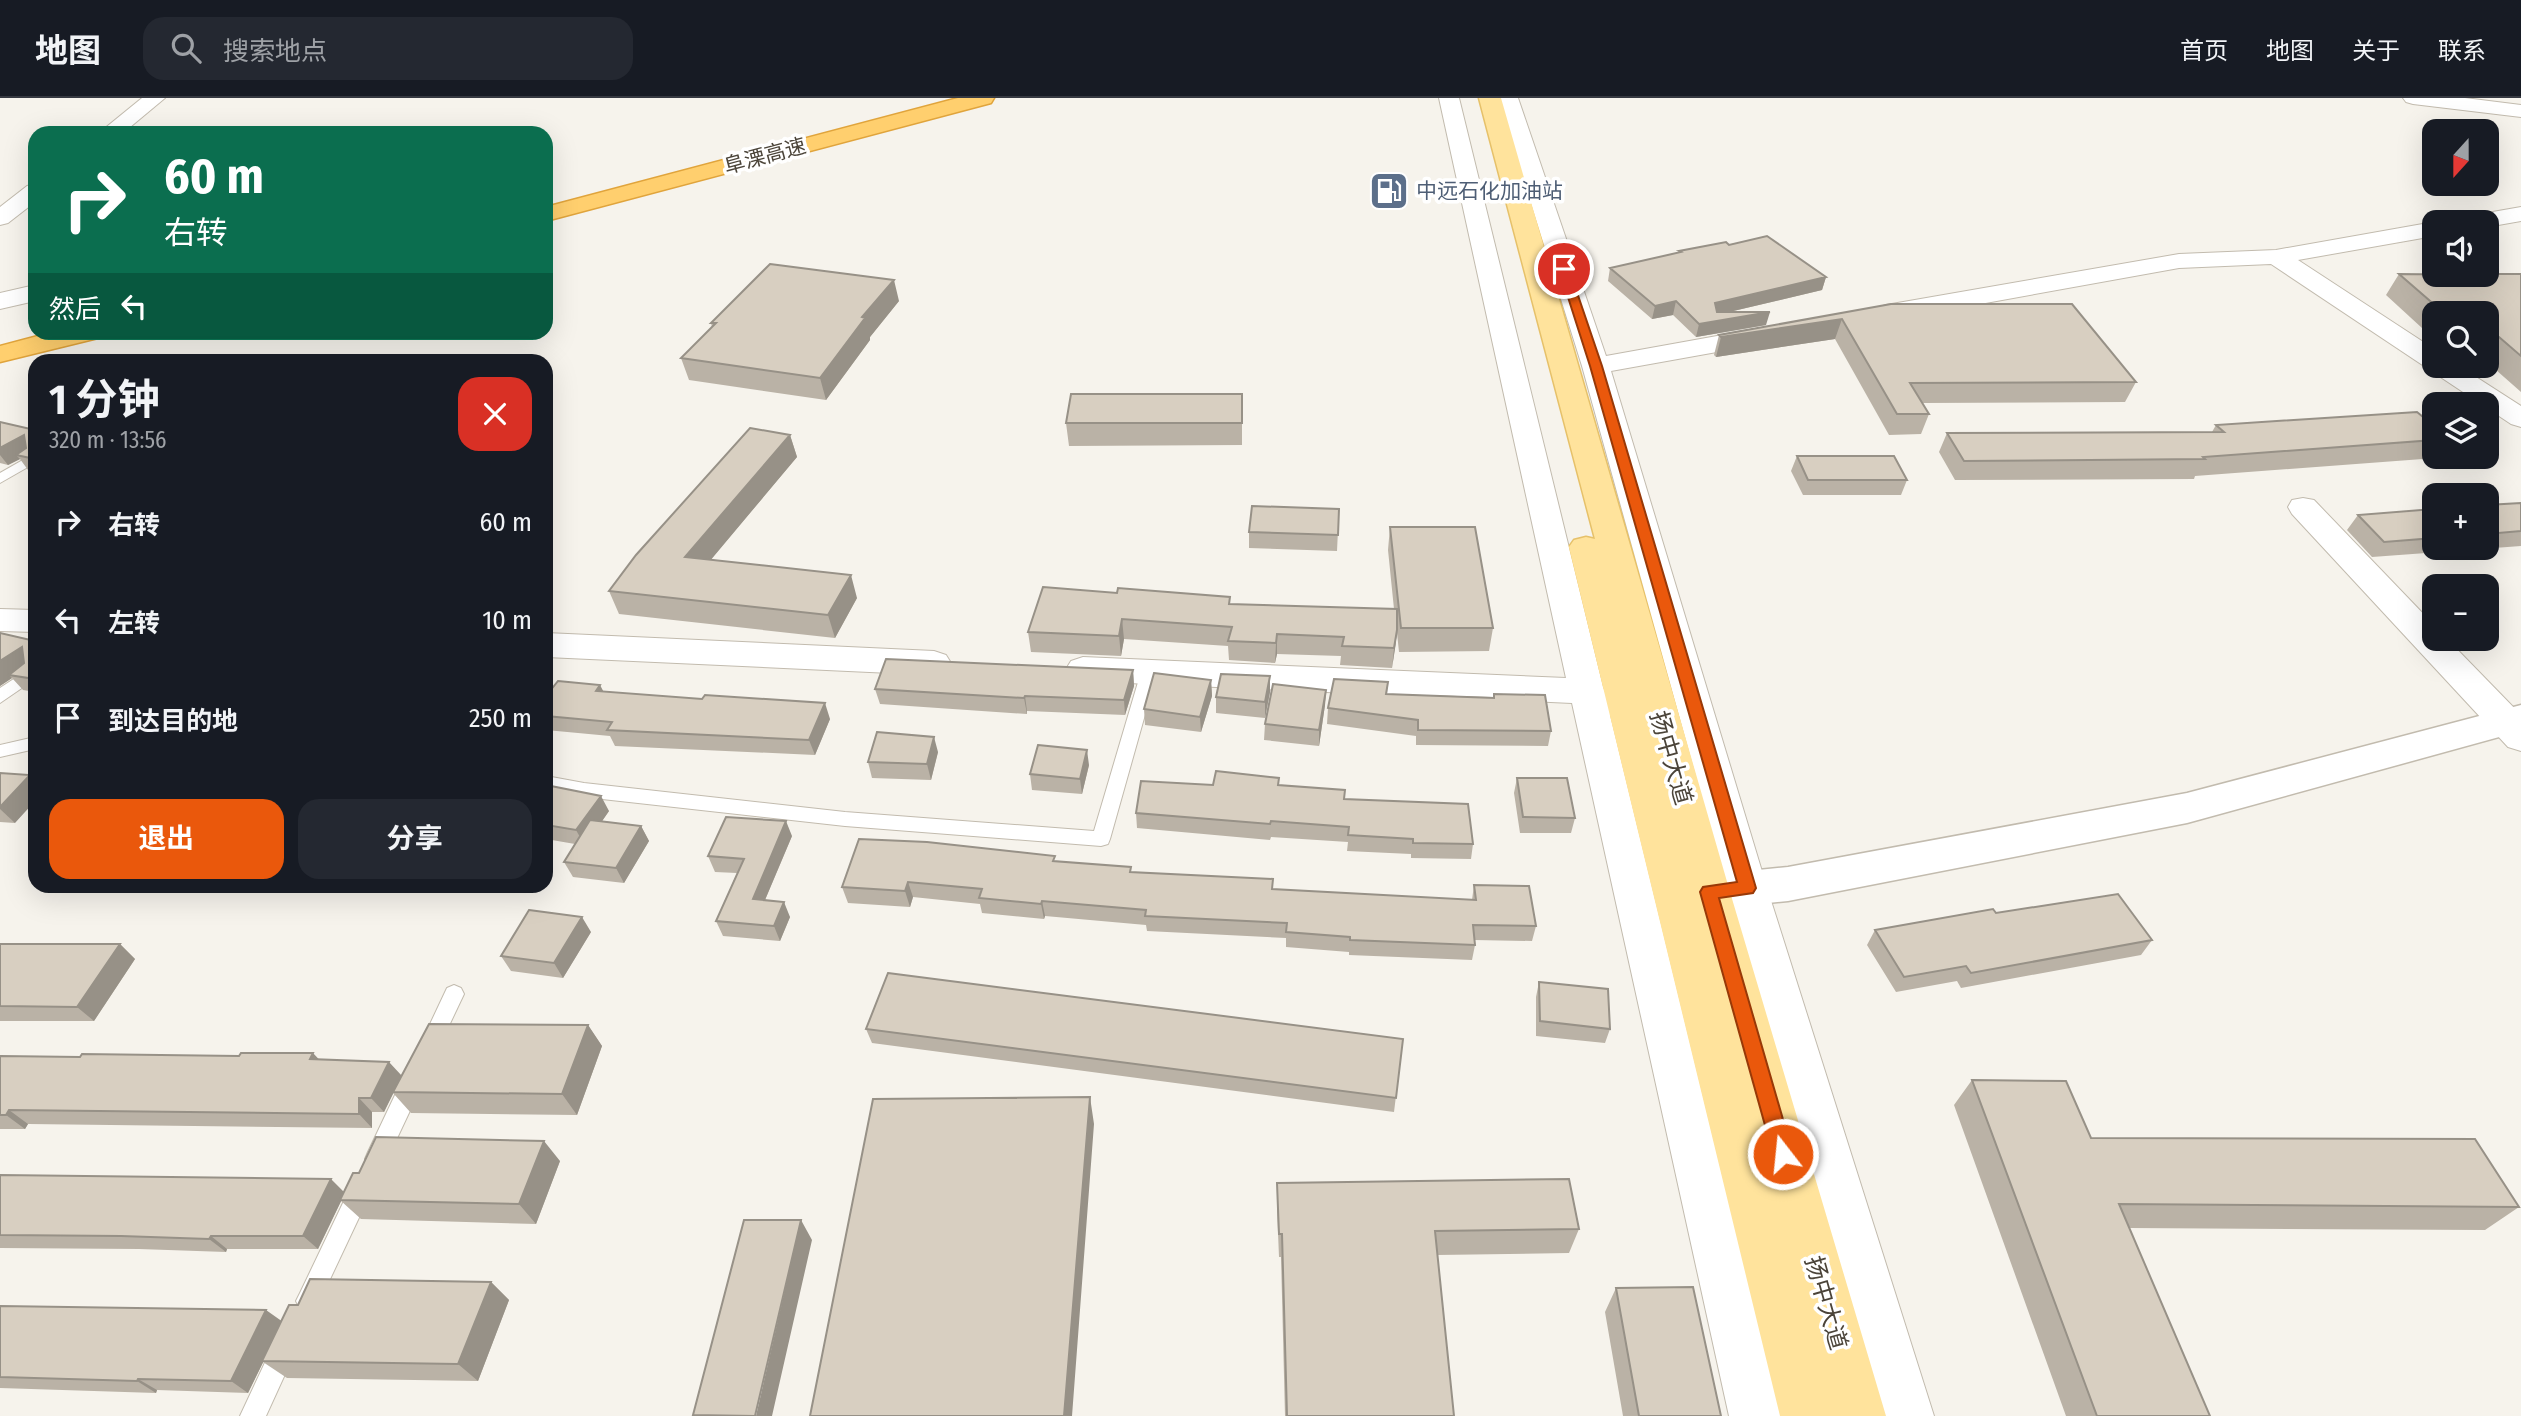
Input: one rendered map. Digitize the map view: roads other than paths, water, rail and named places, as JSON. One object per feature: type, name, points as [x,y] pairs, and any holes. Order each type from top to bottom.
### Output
[{"type":"highway","name":"阜溧高速","points":[[553,192],[912,98]]},
{"type":"highway","name":"阜溧高速","points":[[553,212],[984,98]]},
{"type":"highway","points":[[0,331],[28,325]]},
{"type":"highway","points":[[0,354],[56,340]]},
{"type":"main road","name":"扬中大道","points":[[1470,98],[1631,722],[1709,891],[1808,1416]]},
{"type":"main road","name":"扬中大道","points":[[1490,98],[1709,891],[1858,1416]]},
{"type":"street","points":[[119,126],[155,98]]},
{"type":"street","points":[[1450,98],[1755,1416]]},
{"type":"street","points":[[1508,98],[1596,366],[1709,891],[1908,1416]]},
{"type":"street","points":[[2413,98],[2521,111]]},
{"type":"street","points":[[0,218],[28,196]]},
{"type":"street","points":[[2499,218],[2521,214]]},
{"type":"street","points":[[1869,316],[2179,261],[2276,257],[2422,231]]},
{"type":"street","points":[[2276,257],[2422,353]]},
{"type":"street","points":[[0,301],[28,295]]},
{"type":"street","points":[[1596,366],[1787,331]]},
{"type":"street","points":[[2459,378],[2521,418]]},
{"type":"street","points":[[2303,507],[2515,726]]},
{"type":"street","points":[[0,620],[28,621]]},
{"type":"street","points":[[553,645],[971,664]]},
{"type":"street","points":[[1053,668],[1587,691]]},
{"type":"street","points":[[1587,691],[1596,719],[1631,722]]},
{"type":"street","points":[[1709,891],[1788,884],[2187,808],[2515,726]]},
{"type":"lane","points":[[0,479],[28,461]]},
{"type":"lane","points":[[553,784],[845,819],[1101,839],[1149,672]]},
{"type":"lane","points":[[0,697],[28,676]]},
{"type":"lane","points":[[0,751],[28,745]]},
{"type":"lane","points":[[253,1416],[454,994]]},
{"type":"place","name":"中远石化加油站","points":[[1389,191]]}]
